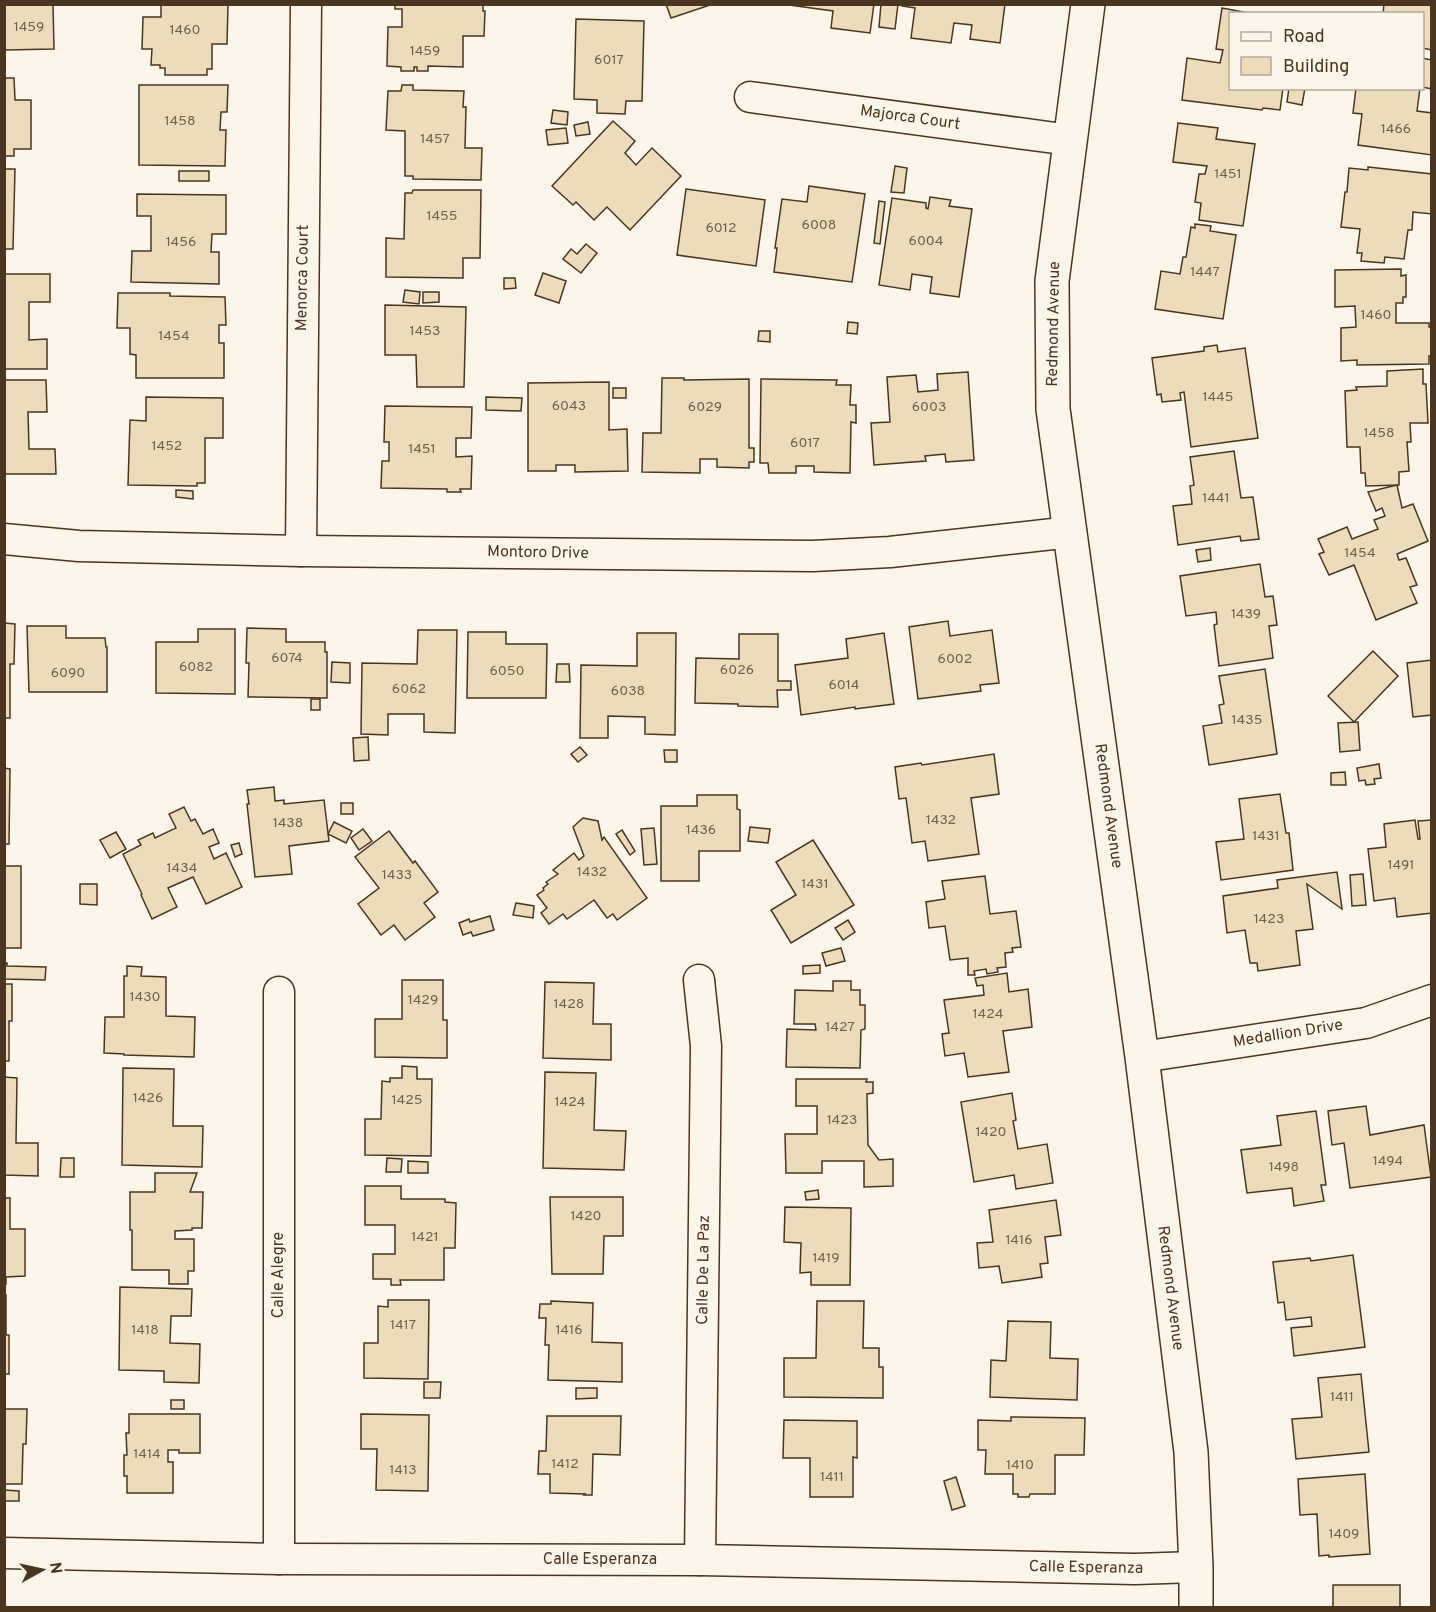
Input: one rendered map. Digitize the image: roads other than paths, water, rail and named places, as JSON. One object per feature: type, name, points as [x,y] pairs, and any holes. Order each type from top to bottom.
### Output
[{"type":"street","name":"Menorca Court","points":[[301,551],[306,4]]},
{"type":"street","name":"Redmond Avenue","points":[[1088,4],[1052,281],[1053,409],[1142,1057],[1191,1452],[1196,1608]]},
{"type":"street","name":"Majorca Court","points":[[750,97],[1070,140]]},
{"type":"street","name":"Montoro Drive","points":[[4,539],[79,546],[301,551],[813,556],[890,552],[1071,532]]},
{"type":"street","name":"Calle De La Paz","points":[[699,980],[706,1046],[700,1560]]},
{"type":"street","name":"Calle Alegre","points":[[279,992],[279,1559]]},
{"type":"street","name":"Medallion Drive","points":[[1142,1057],[1366,1023],[1431,1000]]},
{"type":"street","name":"Calle Esperanza","points":[[4,1553],[279,1559],[700,1560],[1135,1569],[1196,1568]]}]
